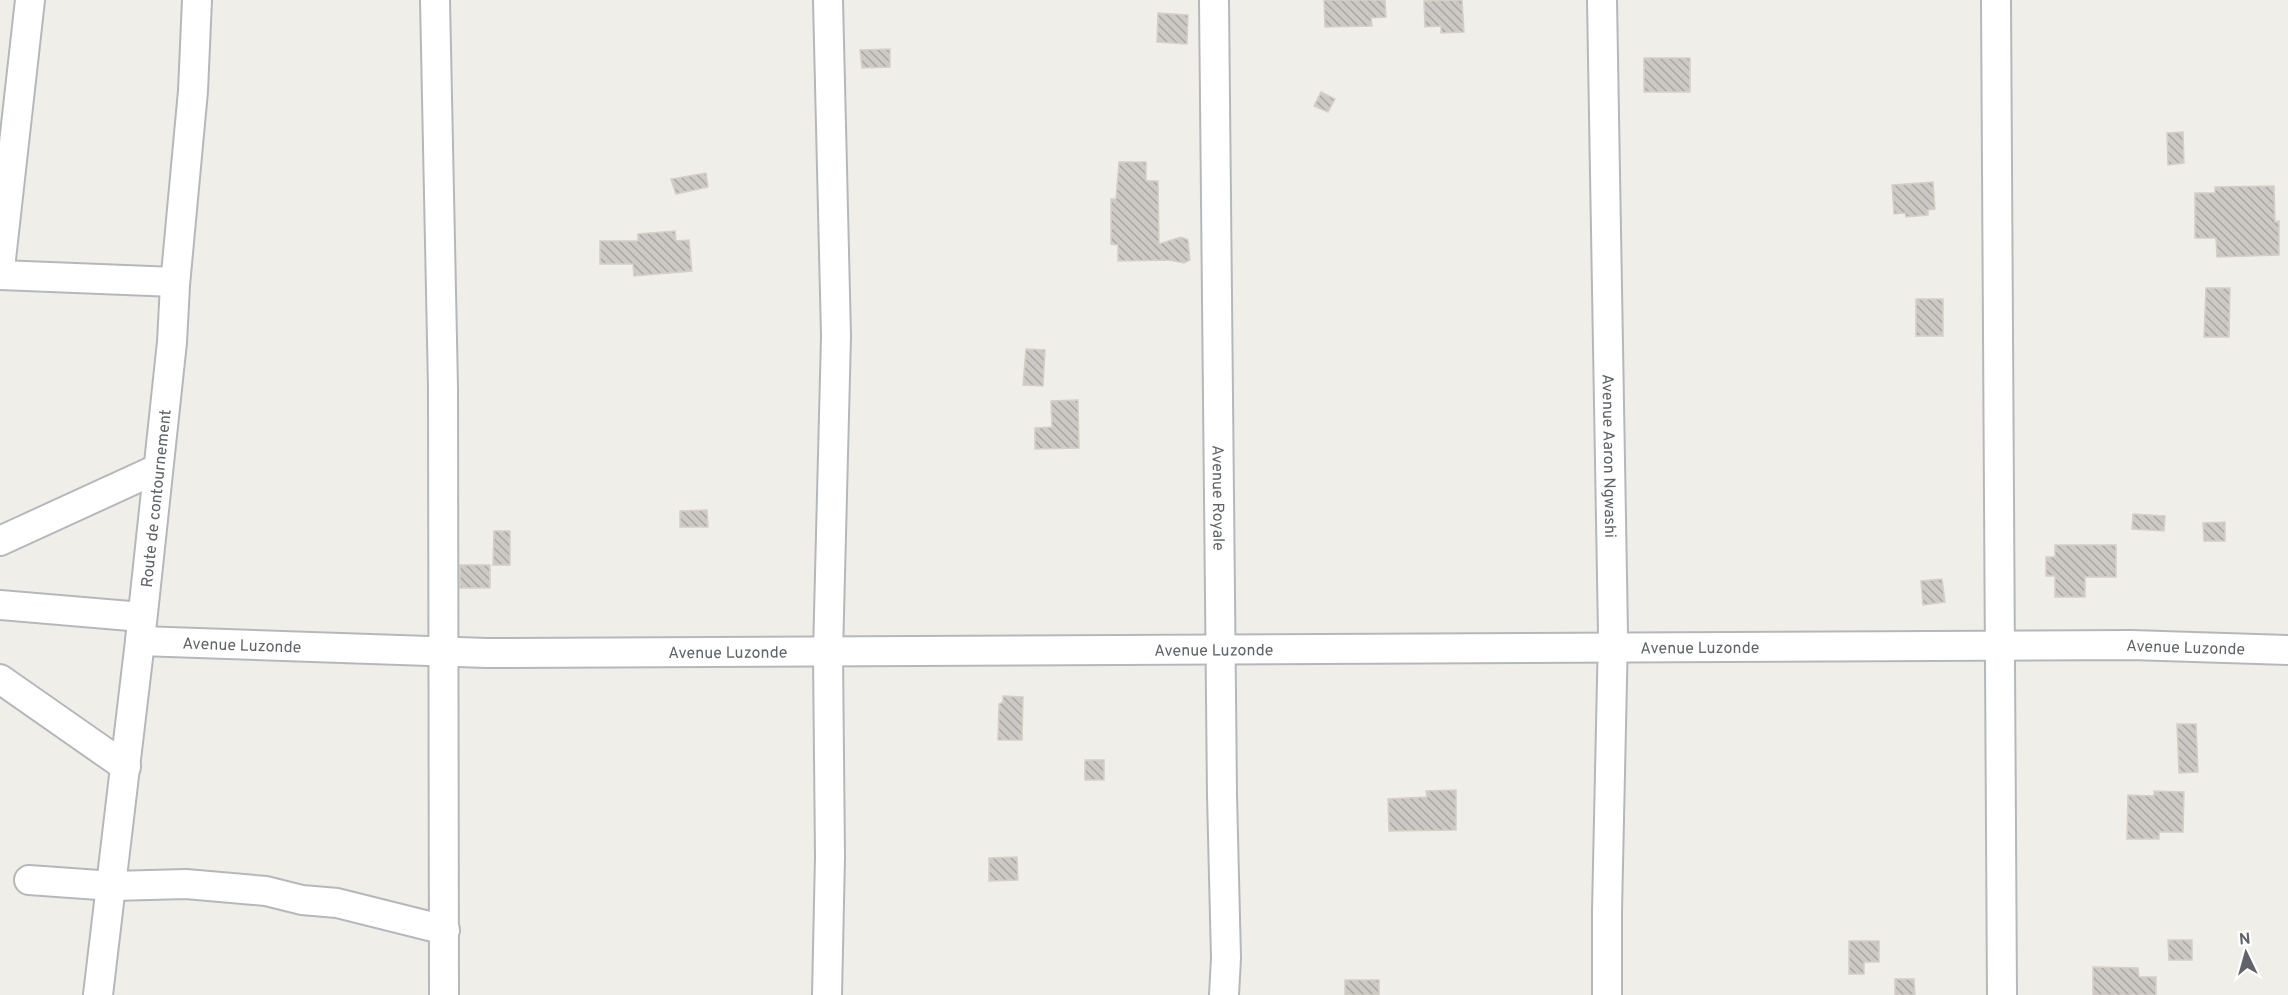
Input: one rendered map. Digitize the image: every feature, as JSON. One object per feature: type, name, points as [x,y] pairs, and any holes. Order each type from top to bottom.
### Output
[{"type":"street","points":[[0,268],[30,0]]},
{"type":"street","name":"Route de contournement","points":[[98,995],[126,767],[172,342],[175,282],[193,91],[197,0]]},
{"type":"street","points":[[435,0],[443,388],[444,995]]},
{"type":"street","points":[[827,995],[830,857],[828,651],[836,336],[828,0]]},
{"type":"street","name":"Avenue Royale","points":[[1214,0],[1221,795],[1226,958],[1224,995]]},
{"type":"street","name":"Avenue Aaron Ngwashi","points":[[1602,0],[1613,647],[1607,995]]},
{"type":"street","points":[[1996,0],[2002,995]]},
{"type":"street","points":[[0,275],[175,282]]},
{"type":"street","points":[[0,541],[157,469]]},
{"type":"street","name":"Avenue Luzonde","points":[[0,605],[141,629],[487,653],[1999,645],[2131,645],[2288,650]]},
{"type":"street","points":[[0,679],[126,767]]},
{"type":"street","points":[[29,880],[112,886],[186,884],[266,891],[302,900],[337,903],[445,930]]},
{"type":"building","points":[[1324,0],[1385,0],[1386,17],[1371,18],[1372,26],[1325,27]]},
{"type":"building","points":[[1462,0],[1464,32],[1441,33],[1441,26],[1425,27],[1424,1]]},
{"type":"building","points":[[1158,13],[1188,15],[1187,44],[1157,42]]},
{"type":"building","points":[[890,49],[890,67],[862,68],[860,50]]},
{"type":"building","points":[[1644,58],[1690,58],[1690,92],[1644,92]]},
{"type":"building","points":[[1321,92],[1335,99],[1328,112],[1314,106]]},
{"type":"building","points":[[2183,132],[2184,163],[2168,165],[2167,133]]},
{"type":"building","points":[[1119,162],[1146,162],[1146,181],[1158,181],[1159,244],[1181,237],[1188,240],[1190,260],[1184,263],[1169,260],[1118,261],[1118,245],[1111,244],[1111,199],[1116,199]]},
{"type":"building","points":[[706,173],[708,187],[676,194],[671,179]]},
{"type":"building","points":[[1933,182],[1935,209],[1928,210],[1928,215],[1906,217],[1905,213],[1894,214],[1892,185]]},
{"type":"building","points":[[2274,186],[2275,222],[2279,221],[2279,255],[2217,257],[2216,238],[2195,238],[2195,193],[2215,193],[2215,187]]},
{"type":"building","points":[[675,231],[676,241],[689,240],[692,271],[634,276],[633,264],[600,264],[600,241],[638,241],[638,234]]},
{"type":"building","points":[[2206,288],[2230,288],[2229,337],[2204,337]]},
{"type":"building","points":[[1916,299],[1943,299],[1943,336],[1916,336]]},
{"type":"building","points":[[1026,349],[1045,350],[1043,386],[1023,385]]},
{"type":"building","points":[[1078,400],[1079,448],[1035,449],[1035,428],[1052,427],[1051,401]]},
{"type":"building","points":[[707,510],[708,527],[680,527],[680,511]]},
{"type":"building","points":[[2133,514],[2165,516],[2164,531],[2132,529]]},
{"type":"building","points":[[2225,522],[2225,541],[2204,541],[2203,523]]},
{"type":"building","points":[[494,531],[510,531],[510,565],[493,565]]},
{"type":"building","points":[[2055,545],[2116,545],[2116,577],[2085,577],[2085,597],[2055,597],[2055,576],[2046,576],[2046,557],[2055,557]]},
{"type":"building","points":[[460,565],[490,565],[490,588],[460,588]]},
{"type":"building","points":[[1942,579],[1945,602],[1923,605],[1921,581]]},
{"type":"building","points":[[1003,696],[1023,697],[1022,740],[998,740],[999,704],[1003,702]]},
{"type":"building","points":[[2177,724],[2196,724],[2198,772],[2179,773]]},
{"type":"building","points":[[1085,760],[1104,760],[1104,780],[1085,780]]},
{"type":"building","points":[[1456,790],[1456,830],[1389,831],[1388,799],[1427,797],[1426,791]]},
{"type":"building","points":[[2154,791],[2184,792],[2183,832],[2159,832],[2159,839],[2127,839],[2128,795],[2154,796]]},
{"type":"building","points":[[1017,857],[1018,880],[989,881],[989,858]]},
{"type":"building","points":[[2168,940],[2192,940],[2192,960],[2169,960]]},
{"type":"building","points":[[1849,941],[1879,941],[1879,962],[1864,962],[1864,974],[1849,974]]},
{"type":"building","points":[[2093,967],[2138,968],[2139,977],[2156,977],[2156,995],[2093,995]]},
{"type":"building","points":[[1895,979],[1914,979],[1915,995],[1895,995]]},
{"type":"building","points":[[1345,980],[1379,980],[1379,995],[1345,995]]}]
